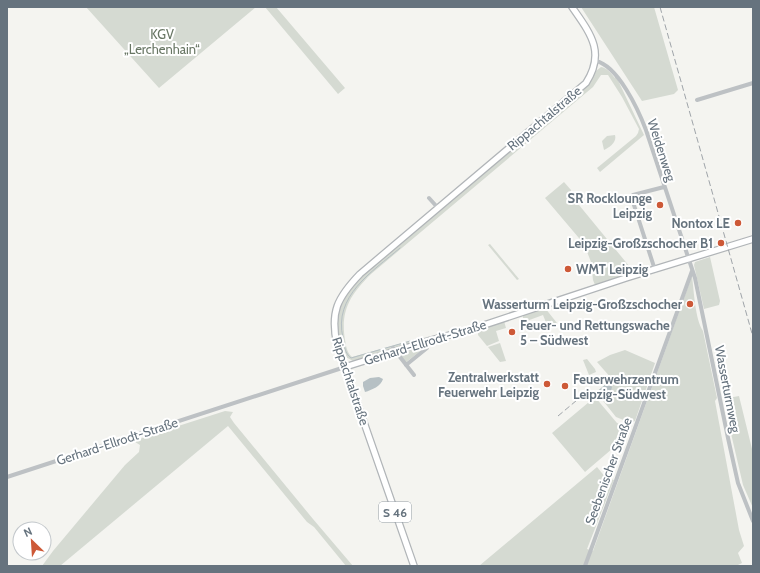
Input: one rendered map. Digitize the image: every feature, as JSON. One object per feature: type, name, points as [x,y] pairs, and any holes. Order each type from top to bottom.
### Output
[{"type":"main road","points":[[572,7],[593,40],[596,60]]},
{"type":"main road","name":"Rippachtalstraße","points":[[414,566],[337,344],[334,320],[337,305],[342,294],[360,274],[578,90],[590,76],[596,60]]},
{"type":"main road","name":"Gerhard-Ellrodt-Straße","points":[[344,367],[394,350],[472,329],[753,239]]},
{"type":"street","name":"Weidenweg","points":[[596,60],[606,65],[615,74],[638,111],[646,130],[688,259]]},
{"type":"street","points":[[697,100],[753,83]]},
{"type":"street","points":[[655,270],[632,199],[633,196],[638,193],[664,187]]},
{"type":"street","points":[[429,198],[438,208]]},
{"type":"street","name":"Wasserturmweg","points":[[688,259],[695,278],[738,483],[753,521]]},
{"type":"street","name":"Seebenischer Straße","points":[[585,566],[692,271]]},
{"type":"street","points":[[406,365],[426,348],[425,342]]},
{"type":"street","points":[[394,350],[414,375]]},
{"type":"street","name":"Gerhard-Ellrodt-Straße","points":[[7,477],[344,367]]},
{"type":"green space","name":"KGV „Lerchenhain“","points":[[86,7],[256,7],[159,88]]},
{"type":"green space","points":[[265,7],[276,7],[345,88],[338,94]]},
{"type":"green space","points":[[581,7],[654,7],[678,90],[674,94],[642,101]]},
{"type":"green space","points":[[601,67],[607,70],[615,78],[615,74],[644,135],[600,172],[597,168],[636,136],[639,129],[608,75],[601,75],[593,87],[371,274],[358,289],[349,303],[344,320],[344,329],[347,349],[352,357],[424,337],[425,340],[353,361],[344,356],[339,342],[337,328],[338,313],[343,299],[357,279],[587,85],[596,71]]},
{"type":"green space","points":[[615,135],[614,142],[611,146],[604,150],[602,141],[607,136]]},
{"type":"green space","points":[[564,182],[571,190],[570,194],[634,272],[595,285],[591,262],[584,244],[545,198]]},
{"type":"green space","points":[[490,244],[519,279],[517,280],[488,245]]},
{"type":"green space","points":[[710,257],[720,301],[719,305],[704,309],[694,265],[695,262]]},
{"type":"green space","points":[[692,276],[698,319],[703,331],[717,398],[715,401],[739,530],[744,546],[738,553],[742,563],[736,566],[479,566],[597,467],[606,478],[614,480],[587,549],[593,551]]},
{"type":"green space","points":[[545,308],[557,323],[556,326],[553,327],[552,324],[550,324],[551,327],[549,330],[543,315],[524,322],[523,315]]},
{"type":"green space","points":[[504,321],[506,328],[496,331],[499,341],[487,346],[478,335],[478,330]]},
{"type":"green space","points":[[500,343],[506,361],[500,362],[488,347]]},
{"type":"green space","points":[[422,347],[423,349],[405,363],[398,355]]},
{"type":"green space","points":[[625,350],[655,363],[635,421],[631,423],[616,417],[596,392],[610,381],[609,379],[611,378],[597,362],[610,355]]},
{"type":"green space","points":[[587,359],[596,372],[589,375],[583,360]]},
{"type":"green space","points":[[739,396],[753,453],[753,508],[743,485],[723,399]]},
{"type":"green space","points":[[595,397],[617,423],[627,426],[629,430],[626,437],[585,472],[552,433]]},
{"type":"green space","points":[[225,411],[233,412],[230,417],[234,423],[353,566],[346,566],[314,527],[307,522],[228,426],[60,566],[42,566],[46,561],[52,561],[53,551],[125,465],[139,452],[140,445],[135,442],[144,437]]},
{"type":"shaded area","points":[[379,377],[383,379],[380,384],[365,392],[363,382],[370,378]]},
{"type":"shaded area","points":[[608,382],[612,387],[608,401],[599,390]]},
{"type":"waterway","points":[[400,248],[367,276],[349,297],[341,323],[344,344],[346,352],[351,358],[417,339]]},
{"type":"railway","points":[[660,7],[753,337]]},
{"type":"railway","points":[[558,416],[589,390]]},
{"type":"place","name":"SR Rocklounge Leipzig","points":[[660,205]]},
{"type":"place","name":"Nontox LE","points":[[738,223]]},
{"type":"place","name":"Leipzig-Großzschocher B1","points":[[721,243]]},
{"type":"place","name":"WMT Leipzig","points":[[568,269]]},
{"type":"place","name":"Wasserturm Leipzig-Großzschocher","points":[[690,304]]},
{"type":"place","name":"Feuer- und Rettungswache 5 – Südwest","points":[[512,332]]},
{"type":"place","name":"Zentralwerkstatt Feuerwehr Leipzig","points":[[547,384]]},
{"type":"place","name":"Feuerwehrzentrum Leipzig-Südwest","points":[[565,386]]}]
